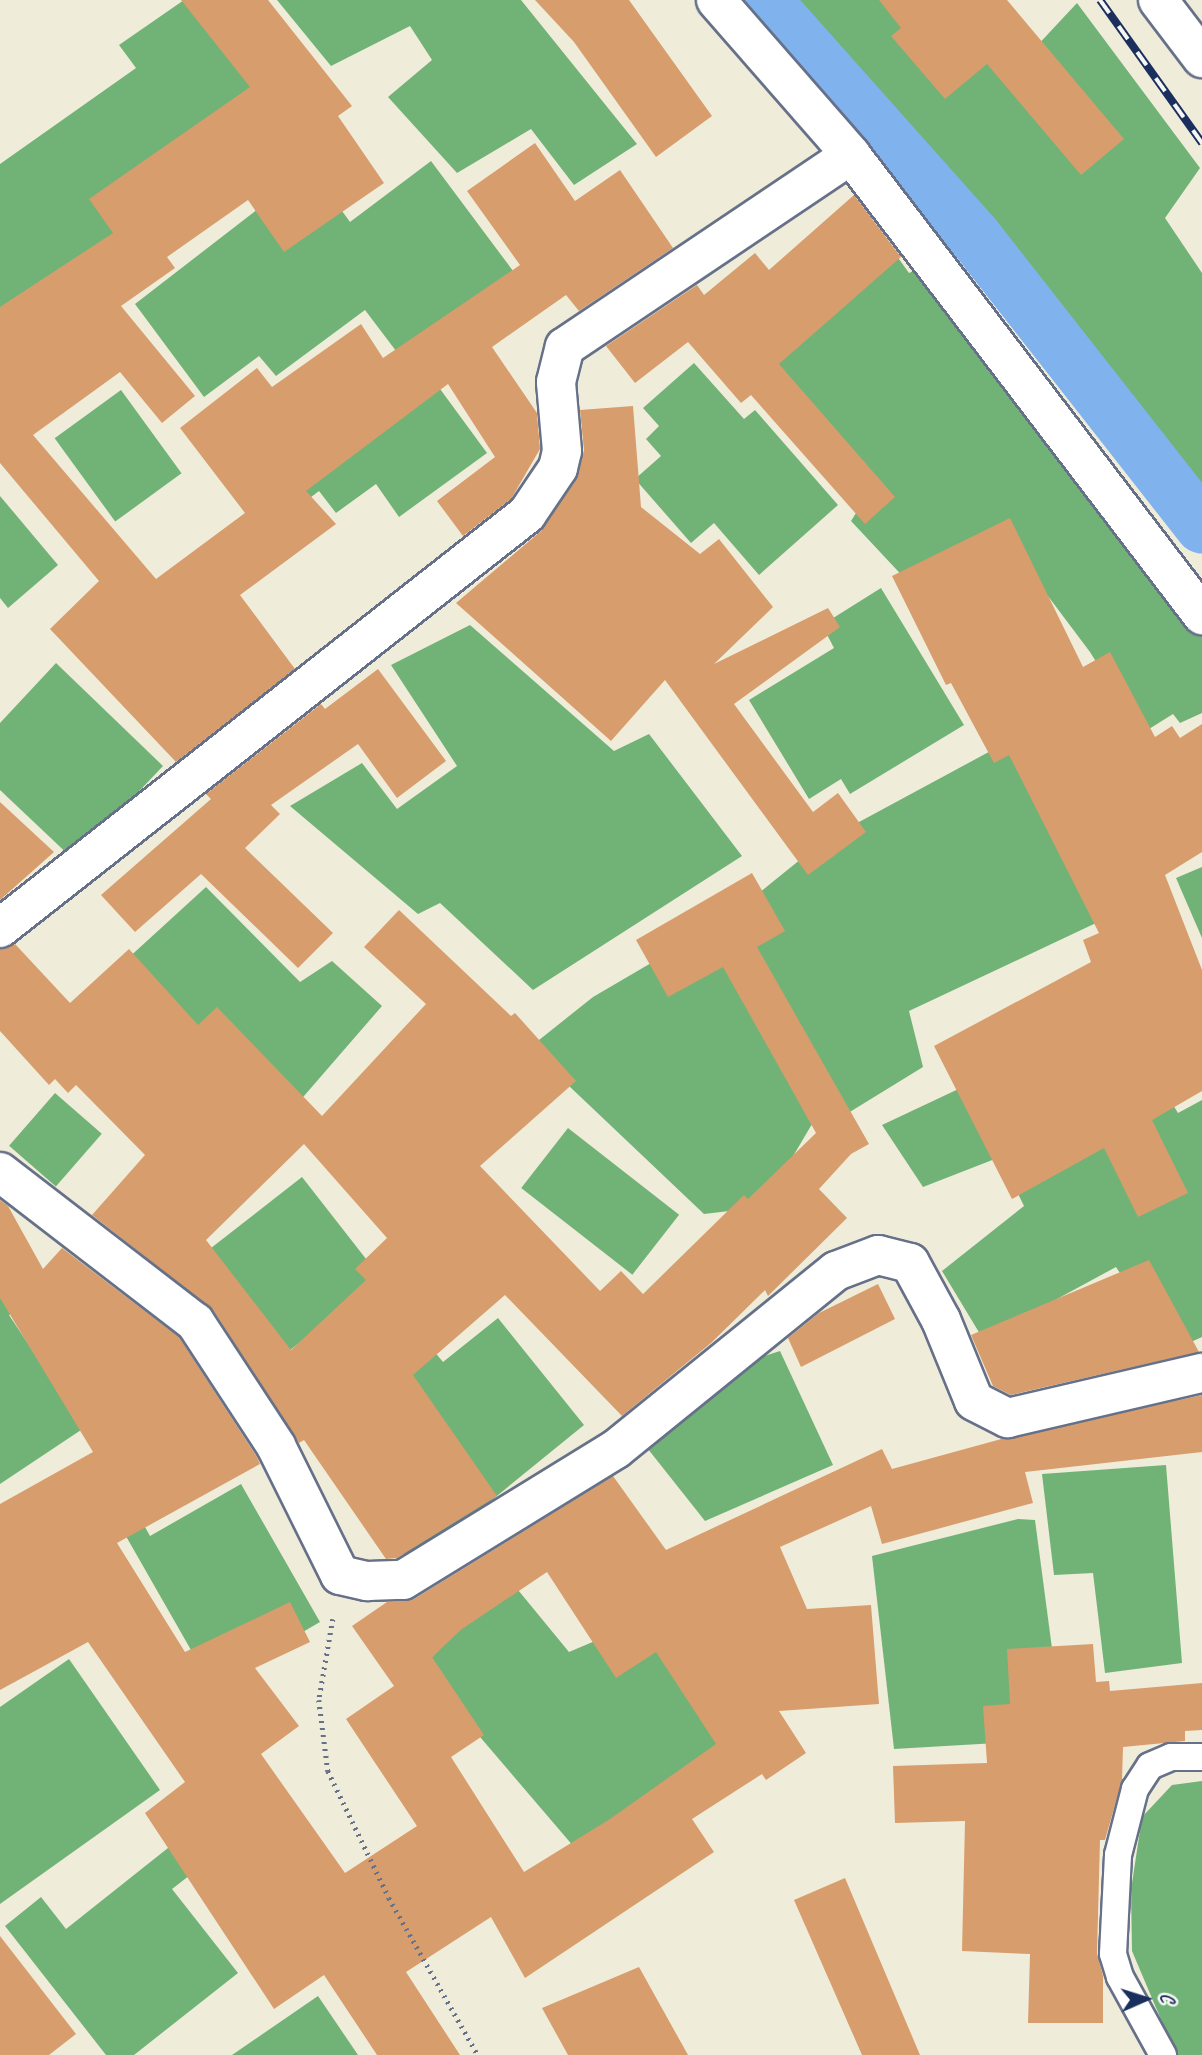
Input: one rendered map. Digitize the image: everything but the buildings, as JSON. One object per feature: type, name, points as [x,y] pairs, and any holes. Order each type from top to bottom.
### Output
[{"type":"street","points":[[716,0],[851,155],[1202,615]]},
{"type":"street","points":[[1158,0],[1202,58]]},
{"type":"street","points":[[0,929],[527,514],[558,468],[562,451],[556,382],[565,347],[851,155]]},
{"type":"street","points":[[0,1172],[195,1322],[276,1446],[340,1575],[403,1580],[617,1449],[836,1271],[878,1255],[910,1263],[941,1320],[974,1401],[1008,1418],[1202,1373]]},
{"type":"lane","points":[[1163,2055],[1120,1977],[1113,1954],[1118,1855],[1135,1789],[1150,1766],[1171,1757],[1202,1757]]},
{"type":"path","points":[[340,1575],[319,1700],[328,1771],[389,1898],[478,2055]]},
{"type":"green space","points":[[184,0],[296,76],[157,214],[0,324],[0,164],[136,68],[119,45]]},
{"type":"green space","points":[[277,0],[521,0],[637,144],[574,185],[531,129],[457,173],[388,97],[432,60],[410,26],[331,66]]},
{"type":"green space","points":[[790,0],[903,0],[1019,65],[1077,3],[1200,168],[1165,218],[1202,273],[1202,506],[984,222]]},
{"type":"green space","points":[[431,161],[531,295],[418,380],[365,310],[276,376],[259,356],[204,397],[135,304],[311,168],[350,222]]},
{"type":"green space","points":[[886,241],[909,273],[924,266],[1202,630],[1202,713],[1180,723],[1173,714],[1141,734],[1090,652],[1002,535],[910,584],[851,521],[871,489],[735,335]]},
{"type":"green space","points":[[694,363],[744,419],[755,410],[838,505],[759,575],[714,523],[691,543],[635,479],[661,456],[646,439],[659,426],[643,408]]},
{"type":"green space","points":[[432,378],[487,453],[399,517],[376,484],[336,513],[319,491],[269,529],[341,402]]},
{"type":"green space","points":[[121,390],[182,473],[115,522],[55,438]]},
{"type":"green space","points":[[0,496],[58,565],[8,608],[0,598]]},
{"type":"green space","points":[[881,588],[964,725],[850,794],[841,779],[809,799],[749,700],[834,648],[822,625]]},
{"type":"green space","points":[[470,625],[614,751],[649,734],[742,856],[533,990],[440,903],[418,914],[290,806],[362,763],[397,809],[457,766],[391,665]]},
{"type":"green space","points":[[56,663],[163,766],[74,860],[0,790],[0,723]]},
{"type":"green space","points":[[998,747],[1068,798],[1096,923],[909,1011],[923,1067],[840,1118],[815,1119],[763,1207],[704,1214],[529,1048],[593,997],[728,918],[822,842]]},
{"type":"green space","points":[[1202,867],[1202,938],[1176,878]]},
{"type":"green space","points":[[206,887],[300,982],[332,961],[382,1006],[291,1111],[125,961]]},
{"type":"green space","points":[[1130,1035],[1178,1113],[1202,1100],[1202,1337],[1171,1351],[1116,1267],[983,1339],[942,1271],[1024,1206],[1000,1157],[923,1187],[882,1125],[1003,1068]]},
{"type":"green space","points":[[55,1093],[102,1134],[56,1187],[9,1146]]},
{"type":"green space","points":[[568,1128],[679,1215],[632,1275],[521,1188]]},
{"type":"green space","points":[[302,1177],[381,1279],[284,1355],[204,1253]]},
{"type":"green space","points":[[0,1243],[51,1287],[9,1315],[84,1428],[0,1484]]},
{"type":"green space","points":[[498,1318],[584,1425],[412,1565],[376,1521],[360,1383],[420,1334],[443,1362]]},
{"type":"green space","points":[[780,1351],[833,1465],[705,1521],[644,1444],[758,1358]]},
{"type":"green space","points":[[1166,1465],[1182,1663],[1105,1673],[1093,1573],[1054,1575],[1042,1474]]},
{"type":"green space","points":[[241,1484],[320,1622],[211,1685],[111,1510],[130,1500],[150,1536]]},
{"type":"green space","points":[[1018,1519],[1035,1520],[1064,1739],[894,1749],[872,1556]]},
{"type":"green space","points":[[509,1579],[569,1652],[656,1615],[749,1750],[592,1868],[421,1668]]},
{"type":"green space","points":[[69,1659],[160,1790],[0,1904],[0,1707]]},
{"type":"green space","points":[[1202,1781],[1202,2055],[1176,2055],[1132,1951],[1131,1890],[1142,1817],[1172,1785]]},
{"type":"green space","points":[[173,1844],[194,1872],[172,1889],[238,1973],[134,2055],[106,2055],[5,1926],[41,1897],[66,1929]]},
{"type":"green space","points":[[318,1996],[358,2055],[232,2055]]},
{"type":"waterway","points":[[764,0],[975,237],[1202,527]]},
{"type":"railway","points":[[1100,0],[1202,143]]}]
